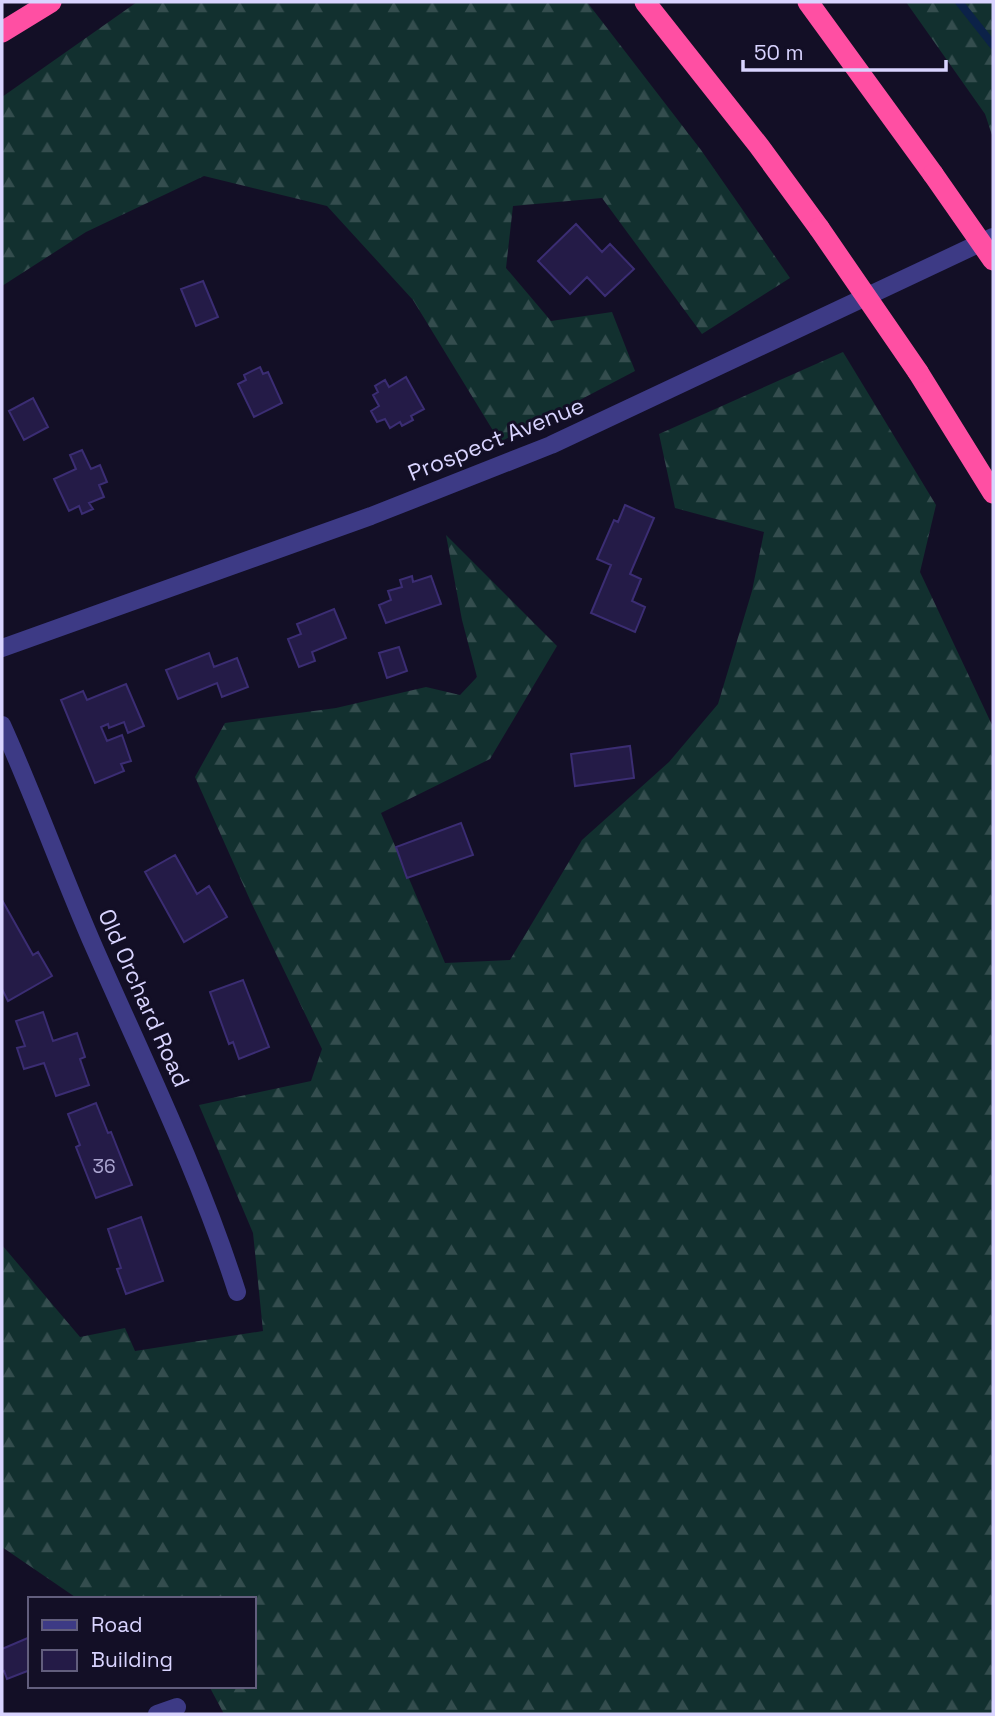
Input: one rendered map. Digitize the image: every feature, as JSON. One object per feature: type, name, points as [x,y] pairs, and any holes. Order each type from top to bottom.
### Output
[{"type":"highway","points":[[2,32],[51,2]]},
{"type":"highway","points":[[645,2],[734,113],[819,228],[918,372],[993,493]]},
{"type":"highway","points":[[808,2],[993,260]]},
{"type":"street","name":"Prospect Avenue","points":[[2,648],[371,516],[551,445],[993,237]]},
{"type":"street","name":"Old Orchard Road","points":[[2,725],[65,883],[165,1103],[216,1227],[237,1292]]},
{"type":"street","points":[[157,1714],[177,1707]]},
{"type":"green space","points":[[137,2],[587,2],[701,150],[790,278],[702,334],[602,198],[513,206],[506,268],[551,321],[612,312],[635,371],[500,442],[413,300],[327,206],[204,176],[86,232],[2,286],[2,97]]},
{"type":"green space","points":[[906,2],[993,2],[993,138],[985,114]]},
{"type":"green space","points":[[843,352],[936,505],[920,572],[993,727],[993,1714],[224,1714],[210,1688],[256,1688],[256,1597],[75,1597],[2,1547],[2,1245],[80,1337],[125,1328],[135,1351],[263,1331],[253,1233],[199,1105],[311,1081],[322,1049],[250,900],[195,777],[225,723],[336,708],[426,687],[460,695],[477,677],[462,620],[446,535],[557,646],[490,759],[381,813],[445,963],[510,960],[582,840],[669,762],[718,704],[752,591],[764,532],[675,508],[659,434]]},
{"type":"building","points":[[576,224],[602,252],[610,244],[634,269],[605,296],[587,277],[570,294],[538,261]]},
{"type":"building","points":[[203,281],[218,317],[196,326],[181,289]]},
{"type":"building","points":[[260,367],[263,374],[268,372],[282,403],[254,417],[238,384],[246,380],[244,375]]},
{"type":"building","points":[[406,377],[424,409],[411,416],[413,420],[402,426],[400,422],[390,428],[385,419],[377,422],[371,411],[379,406],[373,395],[378,392],[375,386],[385,380],[389,387]]},
{"type":"building","points":[[33,398],[48,427],[24,440],[9,411]]},
{"type":"building","points":[[82,450],[91,469],[100,465],[107,482],[99,485],[104,497],[89,503],[93,509],[82,514],[79,506],[69,511],[54,479],[76,469],[70,455]]},
{"type":"building","points":[[625,505],[654,518],[630,574],[641,579],[632,601],[645,607],[635,632],[591,613],[611,565],[597,559],[614,520],[618,522]]},
{"type":"building","points":[[412,576],[413,582],[431,576],[441,604],[386,623],[379,605],[391,600],[388,591],[402,587],[400,580]]},
{"type":"building","points":[[334,609],[346,638],[312,652],[315,661],[299,667],[288,639],[301,634],[297,624]]},
{"type":"building","points":[[399,647],[407,671],[387,678],[379,653]]},
{"type":"building","points":[[209,653],[214,667],[237,658],[248,687],[222,697],[217,683],[178,699],[166,670]]},
{"type":"building","points":[[126,684],[144,726],[128,733],[124,722],[109,728],[108,724],[101,727],[107,741],[122,735],[131,761],[121,764],[124,771],[95,783],[61,700],[83,691],[87,700]]},
{"type":"building","points":[[630,746],[634,778],[575,786],[571,754]]},
{"type":"building","points":[[461,823],[473,855],[407,878],[396,847]]},
{"type":"building","points":[[175,855],[197,894],[209,886],[227,917],[184,942],[145,872]]},
{"type":"building","points":[[2,900],[33,955],[38,952],[52,976],[8,1001],[2,989]]},
{"type":"building","points":[[243,980],[269,1047],[239,1059],[233,1042],[229,1044],[210,992]]},
{"type":"building","points":[[43,1012],[53,1041],[77,1033],[85,1057],[80,1059],[89,1085],[56,1096],[44,1063],[24,1069],[17,1048],[25,1046],[16,1021]]},
{"type":"building","points":[[96,1103],[132,1185],[96,1198],[76,1147],[80,1145],[68,1114]]},
{"type":"building","points":[[141,1217],[163,1281],[126,1294],[117,1269],[121,1268],[108,1229]]},
{"type":"building","points":[[28,1638],[28,1671],[7,1679],[4,1671],[2,1672],[2,1649]]},
{"type":"waterway","points":[[959,2],[993,45]]}]
